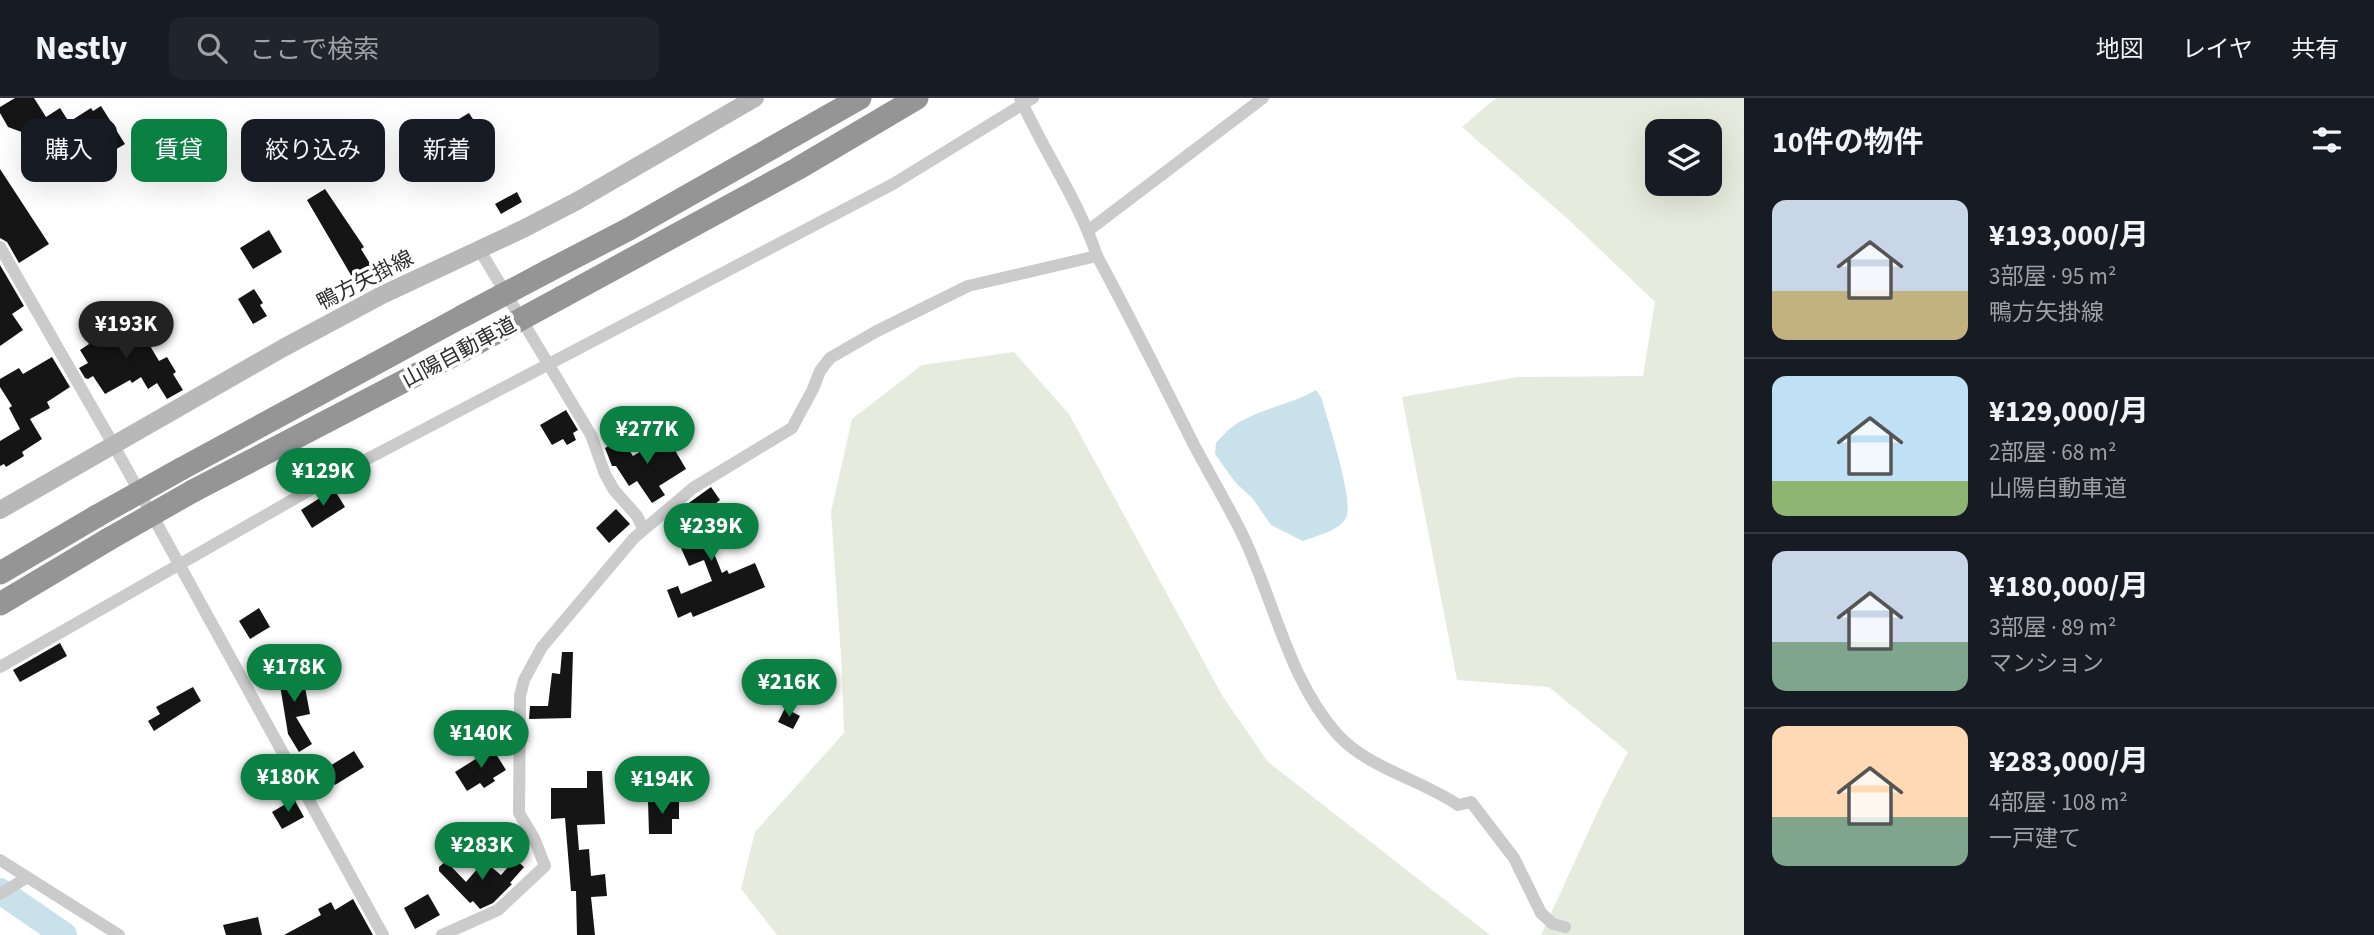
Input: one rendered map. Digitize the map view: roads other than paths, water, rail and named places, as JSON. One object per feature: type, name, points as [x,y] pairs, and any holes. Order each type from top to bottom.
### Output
[{"type":"highway","name":"山陽自動車道","points":[[0,573],[181,469],[629,229],[860,98]]},
{"type":"highway","name":"山陽自動車道","points":[[0,604],[193,491],[562,297],[797,169],[917,98]]},
{"type":"main road","name":"鴨方矢掛線","points":[[0,510],[382,295],[577,201],[755,98]]},
{"type":"street","points":[[1089,230],[1263,98]]},
{"type":"street","points":[[0,667],[329,479],[893,184],[1025,100],[1031,124],[1089,230],[1097,256],[1234,517],[1258,568],[1308,695],[1340,738],[1357,751],[1458,805],[1471,802],[1514,858],[1541,914],[1553,924],[1565,928]]},
{"type":"street","points":[[0,247],[113,444],[383,935]]},
{"type":"street","points":[[479,249],[592,435],[605,474],[614,490],[637,516],[643,528]]},
{"type":"street","points":[[442,935],[472,929],[498,910],[545,866],[534,838],[519,813],[520,696],[524,680],[542,647],[643,528],[693,488],[792,428],[820,371],[830,358],[888,325],[968,286],[1097,256]]},
{"type":"street","points":[[0,860],[23,880],[119,935]]},
{"type":"street","points":[[0,894],[23,880]]},
{"type":"water","points":[[1316,390],[1321,397],[1339,460],[1348,509],[1343,523],[1303,541],[1271,525],[1215,454],[1216,443],[1240,422]]},
{"type":"waterway","points":[[0,891],[64,935]]}]
